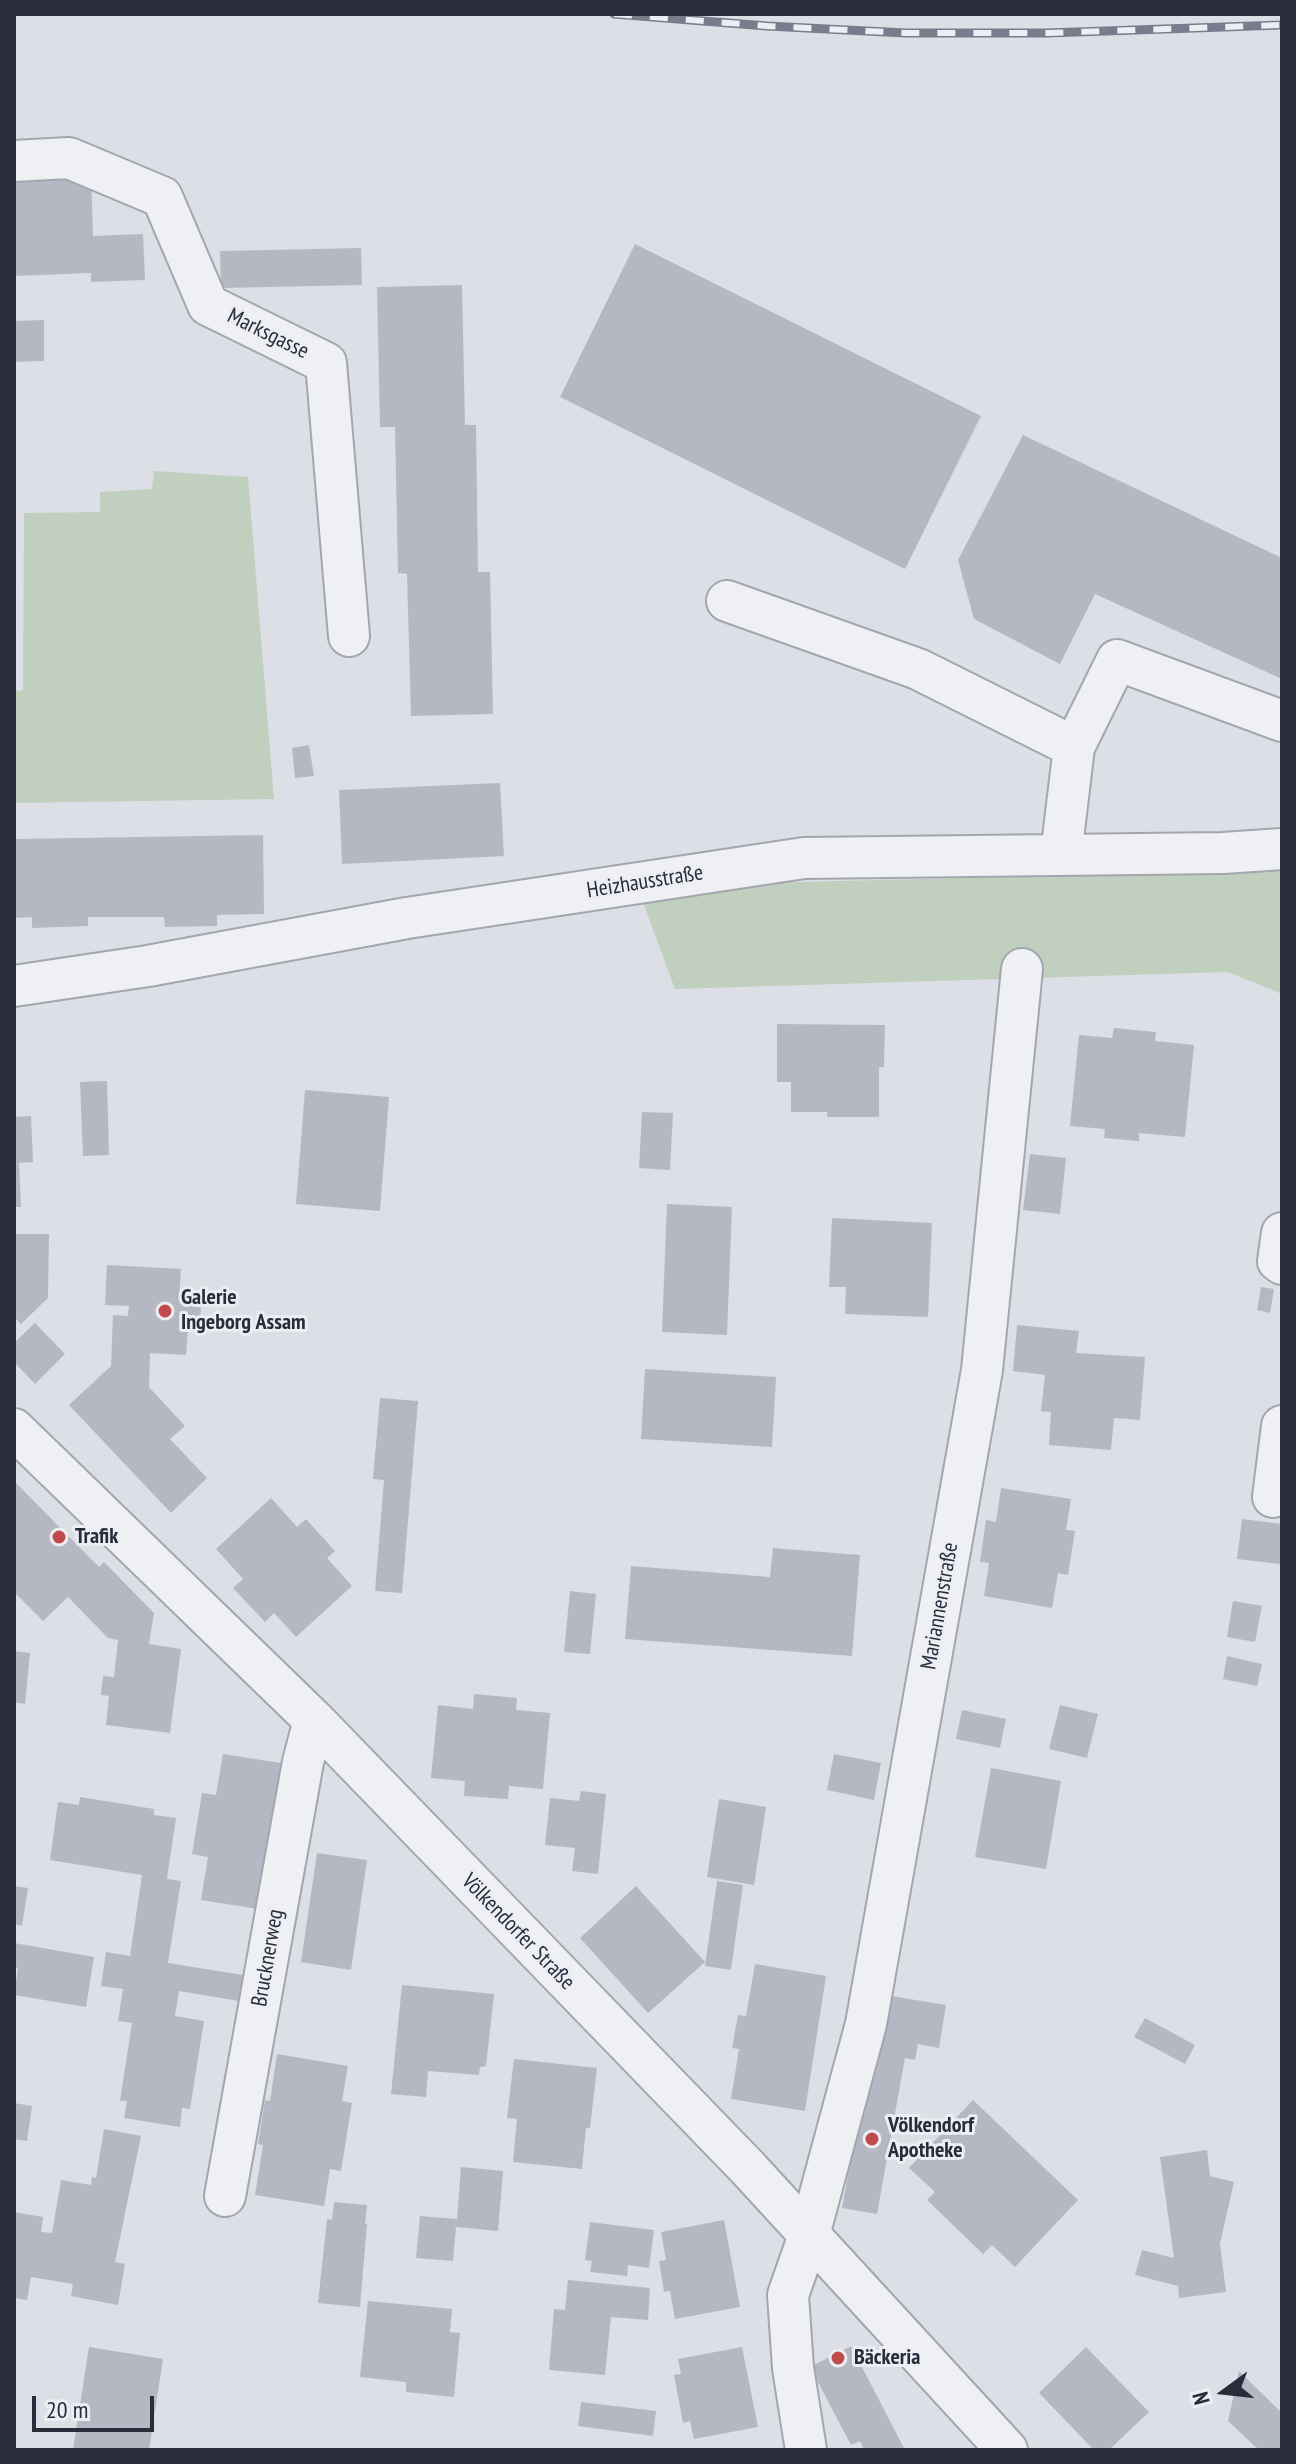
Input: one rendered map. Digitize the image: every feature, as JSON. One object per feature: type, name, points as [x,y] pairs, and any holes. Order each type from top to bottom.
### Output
[{"type":"street","name":"Marksgasse","points":[[14,161],[69,158],[162,197],[208,305],[326,363],[349,636]]},
{"type":"street","points":[[727,601],[918,669],[1074,747]]},
{"type":"street","points":[[1061,855],[1074,747],[1117,660],[1282,721]]},
{"type":"street","name":"Heizhausstraße","points":[[14,986],[148,966],[407,918],[804,858],[1223,853],[1282,849]]},
{"type":"street","name":"Mariannenstraße","points":[[806,2450],[793,2368],[788,2295],[809,2235],[866,2024],[980,1386],[1022,969]]},
{"type":"street","points":[[1282,1233],[1278,1261],[1282,1264]]},
{"type":"street","points":[[1273,1497],[1282,1426]]},
{"type":"street","name":"Völkendorfer Straße","points":[[14,1429],[314,1720],[747,2167],[1007,2450]]},
{"type":"street","name":"Brucknerweg","points":[[225,2196],[303,1762],[314,1720]]},
{"type":"green space","points":[[154,471],[248,477],[274,799],[14,803],[14,691],[23,690],[24,513],[100,512],[100,492],[152,489]]},
{"type":"green space","points":[[1282,870],[1282,994],[1228,972],[675,989],[637,886]]},
{"type":"building","points":[[91,175],[93,236],[143,234],[145,280],[91,282],[91,273],[14,276],[14,178]]},
{"type":"building","points":[[635,244],[981,416],[905,569],[560,397]]},
{"type":"building","points":[[361,248],[362,285],[221,288],[220,251]]},
{"type":"building","points":[[462,285],[465,425],[476,425],[478,572],[490,572],[493,714],[411,716],[407,574],[398,573],[395,427],[380,427],[377,287]]},
{"type":"building","points":[[44,320],[44,361],[14,362],[14,321]]},
{"type":"building","points":[[1023,435],[1282,558],[1282,679],[1095,594],[1060,664],[974,619],[958,560]]},
{"type":"building","points":[[309,745],[314,776],[295,778],[292,748]]},
{"type":"building","points":[[500,783],[504,856],[342,864],[339,790]]},
{"type":"building","points":[[263,835],[264,914],[217,915],[217,926],[165,927],[164,917],[88,917],[88,926],[32,928],[32,917],[14,918],[14,839]]},
{"type":"building","points":[[777,1024],[885,1025],[884,1067],[879,1067],[879,1117],[827,1117],[827,1112],[791,1112],[791,1082],[777,1082]]},
{"type":"building","points":[[1114,1028],[1156,1032],[1155,1041],[1194,1045],[1185,1137],[1139,1133],[1139,1141],[1104,1138],[1105,1129],[1070,1126],[1079,1035],[1112,1038]]},
{"type":"building","points":[[107,1081],[109,1155],[83,1156],[80,1082]]},
{"type":"building","points":[[305,1090],[389,1097],[380,1211],[296,1204]]},
{"type":"building","points":[[642,1112],[673,1113],[670,1170],[639,1168]]},
{"type":"building","points":[[31,1116],[33,1162],[19,1163],[21,1207],[14,1207],[14,1117]]},
{"type":"building","points":[[1030,1154],[1066,1158],[1060,1214],[1023,1210]]},
{"type":"building","points":[[667,1204],[732,1207],[727,1335],[662,1332]]},
{"type":"building","points":[[832,1218],[932,1223],[928,1317],[845,1314],[846,1287],[829,1287]]},
{"type":"building","points":[[14,1234],[49,1234],[48,1298],[21,1324],[16,1319],[14,1321]]},
{"type":"building","points":[[107,1265],[181,1269],[179,1300],[201,1301],[200,1331],[188,1330],[186,1355],[150,1353],[149,1387],[185,1426],[170,1439],[207,1478],[171,1513],[69,1405],[111,1366],[113,1315],[128,1316],[129,1306],[105,1305]]},
{"type":"building","points":[[1261,1287],[1274,1289],[1270,1313],[1257,1310]]},
{"type":"building","points":[[35,1323],[65,1354],[35,1384],[14,1362],[14,1343]]},
{"type":"building","points":[[1017,1325],[1079,1331],[1076,1353],[1145,1357],[1140,1420],[1114,1418],[1111,1450],[1049,1445],[1051,1412],[1041,1411],[1045,1375],[1013,1371]]},
{"type":"building","points":[[645,1369],[776,1377],[772,1447],[641,1439]]},
{"type":"building","points":[[380,1398],[418,1401],[402,1593],[375,1591],[384,1480],[373,1479]]},
{"type":"building","points":[[14,1481],[99,1567],[104,1562],[154,1613],[149,1644],[181,1649],[170,1733],[106,1725],[109,1696],[101,1695],[103,1676],[114,1677],[118,1640],[108,1638],[68,1597],[43,1621],[14,1592]]},
{"type":"building","points":[[1001,1488],[1071,1499],[1066,1530],[1075,1531],[1068,1575],[1058,1573],[1052,1608],[984,1596],[989,1563],[980,1562],[986,1520],[996,1522]]},
{"type":"building","points":[[271,1498],[297,1527],[306,1519],[335,1551],[327,1558],[352,1586],[296,1637],[274,1613],[265,1622],[233,1588],[243,1579],[216,1549]]},
{"type":"building","points":[[1242,1519],[1282,1524],[1280,1564],[1237,1559]]},
{"type":"building","points":[[773,1548],[860,1555],[852,1656],[625,1639],[631,1566],[770,1577]]},
{"type":"building","points":[[570,1591],[596,1594],[590,1654],[564,1652]]},
{"type":"building","points":[[1233,1601],[1262,1606],[1255,1642],[1227,1637]]},
{"type":"building","points":[[14,1651],[30,1653],[25,1704],[14,1702]]},
{"type":"building","points":[[1227,1656],[1262,1664],[1257,1686],[1223,1679]]},
{"type":"building","points":[[474,1694],[517,1698],[516,1710],[550,1713],[543,1789],[509,1786],[508,1799],[464,1796],[465,1781],[431,1778],[438,1705],[473,1709]]},
{"type":"building","points":[[1060,1705],[1098,1714],[1087,1758],[1049,1749]]},
{"type":"building","points":[[962,1710],[1006,1719],[1000,1748],[956,1739]]},
{"type":"building","points":[[223,1754],[287,1764],[264,1910],[201,1900],[208,1857],[192,1854],[202,1793],[216,1795]]},
{"type":"building","points":[[834,1754],[881,1763],[874,1800],[827,1790]]},
{"type":"building","points":[[991,1768],[1061,1781],[1046,1869],[975,1857]]},
{"type":"building","points":[[581,1791],[606,1794],[598,1874],[572,1871],[575,1848],[545,1845],[550,1798],[579,1801]]},
{"type":"building","points":[[80,1797],[154,1809],[154,1815],[176,1818],[167,1879],[181,1881],[168,1963],[243,1975],[239,2001],[179,1991],[175,2016],[204,2021],[190,2109],[182,2108],[180,2127],[124,2118],[127,2101],[120,2101],[132,2023],[118,2021],[123,1989],[101,1986],[106,1952],[130,1956],[142,1875],[50,1860],[58,1802],[79,1805]]},
{"type":"building","points":[[719,1799],[766,1807],[754,1885],[707,1877]]},
{"type":"building","points":[[317,1853],[367,1860],[351,1970],[301,1962]]},
{"type":"building","points":[[717,1881],[743,1885],[731,1970],[705,1966]]},
{"type":"building","points":[[14,1886],[28,1888],[22,1926],[14,1924]]},
{"type":"building","points":[[636,1886],[705,1962],[648,2013],[580,1938]]},
{"type":"building","points":[[14,1943],[94,1957],[86,2007],[14,1995],[18,1968],[14,1967]]},
{"type":"building","points":[[755,1964],[826,1976],[805,2111],[731,2099],[739,2049],[732,2048],[738,2015],[746,2016]]},
{"type":"building","points":[[402,1985],[494,1994],[486,2066],[480,2067],[479,2075],[428,2071],[426,2097],[391,2094]]},
{"type":"building","name":"Völkendorf Apotheke","points":[[885,1995],[946,2005],[939,2048],[918,2044],[915,2060],[905,2058],[877,2214],[842,2208],[867,2069]]},
{"type":"building","points":[[1145,2018],[1195,2045],[1185,2064],[1134,2037]]},
{"type":"building","points":[[277,2054],[348,2066],[342,2101],[352,2103],[341,2171],[330,2169],[324,2206],[255,2195],[263,2145],[258,2144],[265,2100],[270,2101]]},
{"type":"building","points":[[514,2059],[597,2068],[582,2169],[513,2162],[517,2119],[507,2118]]},
{"type":"building","points":[[973,2100],[1078,2200],[1015,2267],[992,2245],[983,2254],[927,2200],[935,2192],[909,2168]]},
{"type":"building","points":[[14,2103],[32,2106],[27,2141],[14,2139]]},
{"type":"building","points":[[104,2129],[141,2136],[115,2262],[125,2264],[118,2305],[71,2296],[73,2284],[31,2277],[27,2300],[14,2298],[14,2212],[43,2217],[41,2232],[52,2233],[61,2180],[91,2185],[92,2177],[96,2178]]},
{"type":"building","points":[[1207,2150],[1210,2176],[1234,2182],[1220,2244],[1226,2292],[1179,2298],[1178,2286],[1135,2275],[1142,2250],[1174,2258],[1160,2157]]},
{"type":"building","points":[[461,2167],[503,2171],[498,2231],[456,2227],[453,2261],[416,2258],[420,2216],[457,2219]]},
{"type":"building","points":[[334,2202],[367,2205],[360,2307],[318,2303],[327,2219],[332,2220]]},
{"type":"building","points":[[724,2220],[740,2307],[675,2319],[670,2291],[664,2292],[659,2261],[666,2260],[661,2232]]},
{"type":"building","points":[[590,2222],[654,2230],[649,2268],[628,2265],[627,2276],[590,2272],[592,2261],[585,2260]]},
{"type":"building","points":[[568,2280],[650,2288],[648,2320],[611,2317],[605,2375],[549,2370],[554,2309],[565,2310]]},
{"type":"building","points":[[368,2301],[452,2309],[450,2332],[460,2333],[454,2397],[406,2392],[406,2382],[360,2377]]},
{"type":"building","points":[[851,2346],[905,2450],[864,2450],[860,2441],[851,2445],[810,2367]]},
{"type":"building","points":[[89,2347],[163,2359],[149,2450],[73,2450]]},
{"type":"building","points":[[742,2347],[758,2427],[694,2439],[690,2421],[683,2423],[674,2375],[681,2374],[678,2359]]},
{"type":"building","points":[[1086,2347],[1149,2412],[1109,2450],[1094,2450],[1039,2393]]},
{"type":"building","points":[[1239,2371],[1282,2413],[1282,2450],[1259,2450],[1228,2421]]},
{"type":"building","points":[[581,2402],[656,2411],[653,2436],[578,2426]]},
{"type":"railway","points":[[614,14],[906,33],[1047,33],[1282,25]]},
{"type":"place","name":"Galerie Ingeborg Assam","points":[[165,1311]]},
{"type":"place","name":"Trafik","points":[[59,1537]]},
{"type":"place","name":"Völkendorf Apotheke","points":[[872,2139]]},
{"type":"place","name":"Bäckeria","points":[[838,2358]]}]
